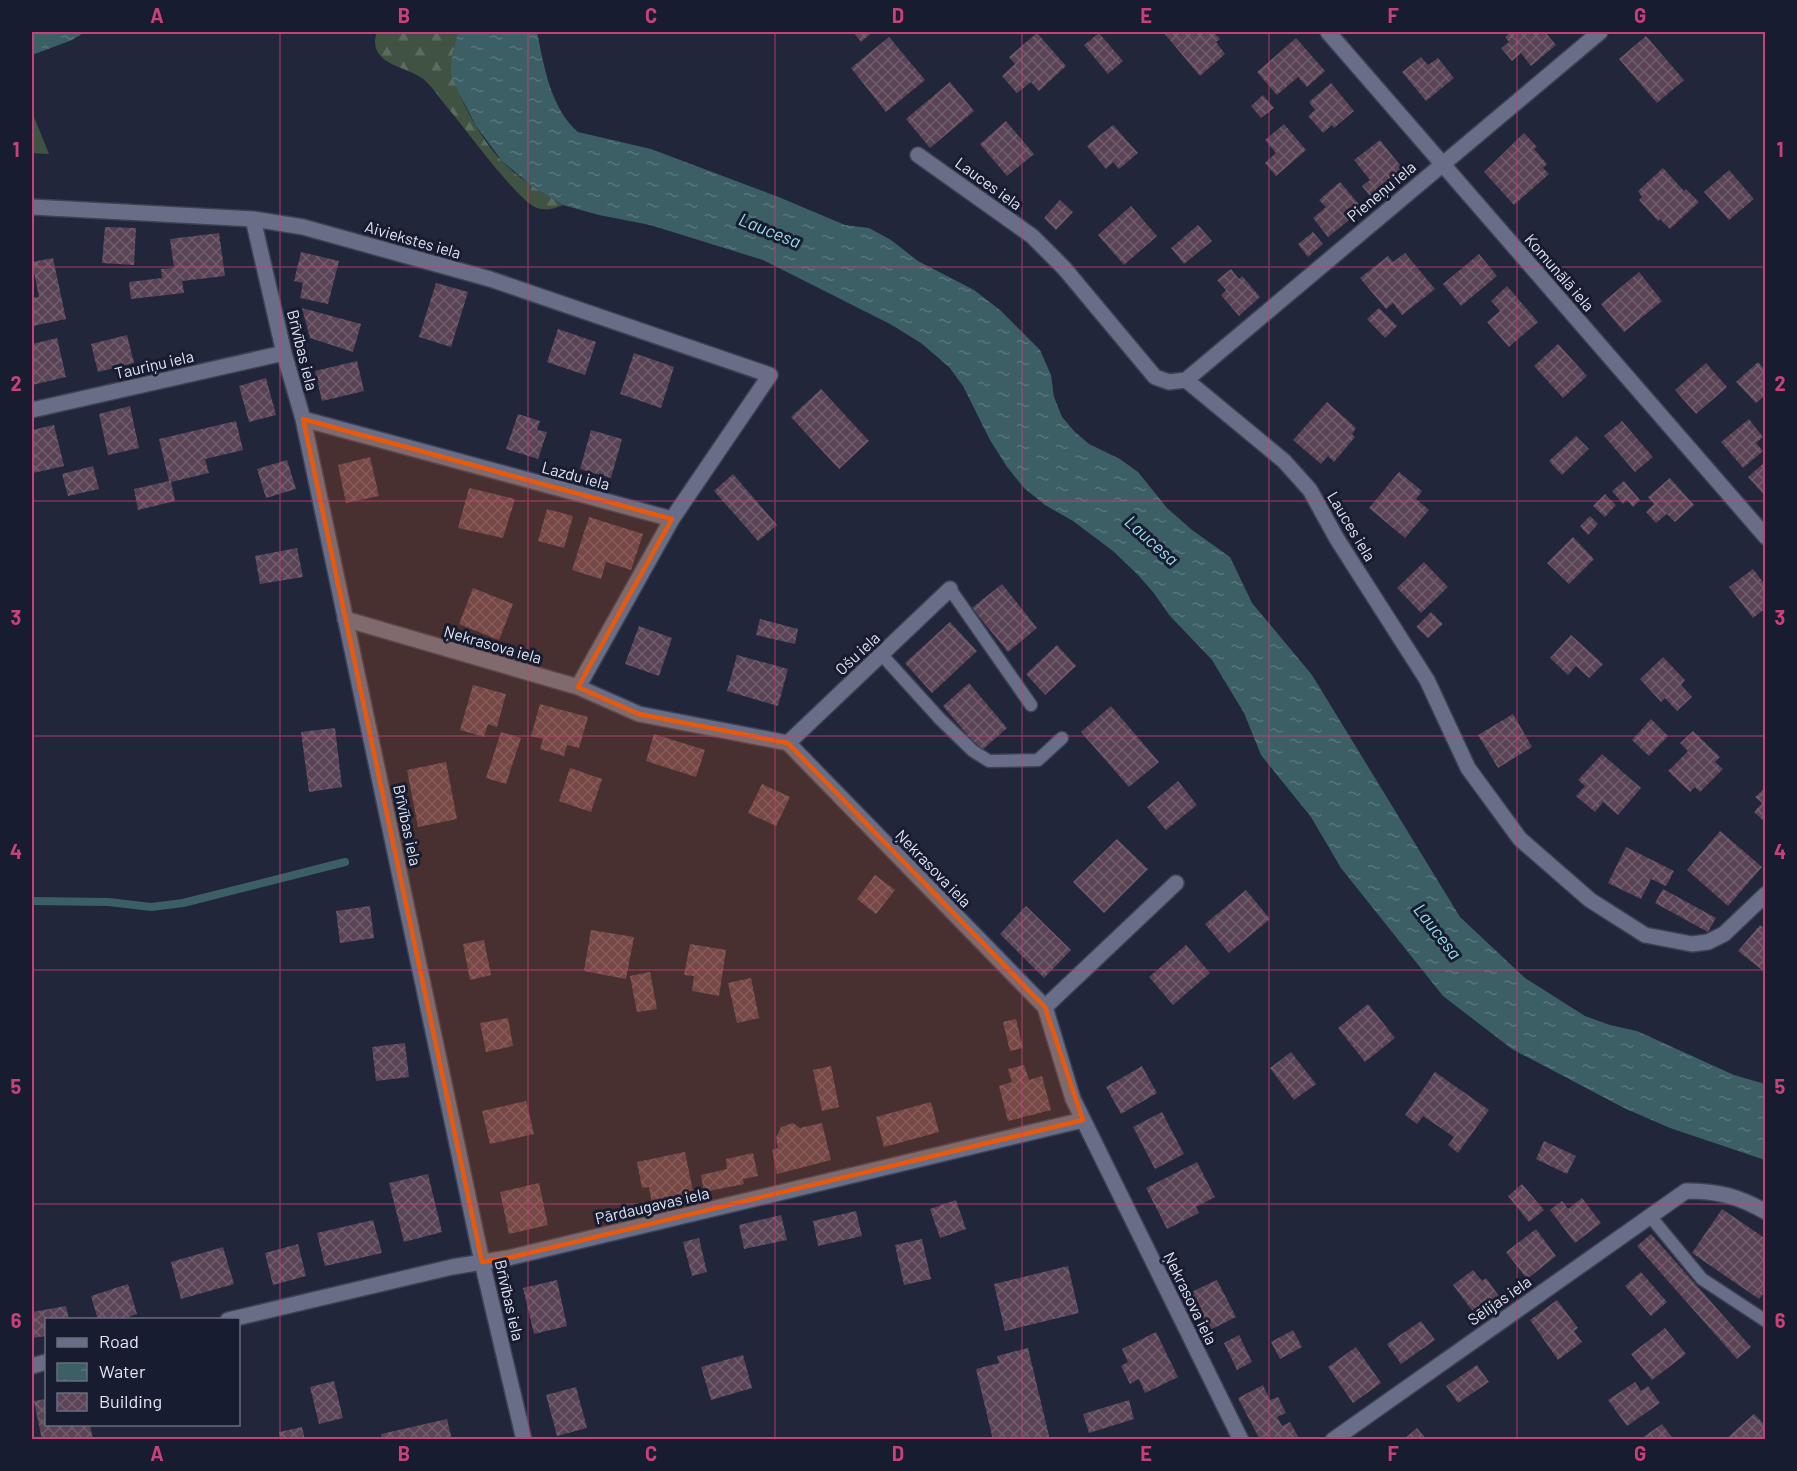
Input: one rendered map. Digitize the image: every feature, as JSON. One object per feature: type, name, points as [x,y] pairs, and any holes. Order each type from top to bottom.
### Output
[{"type":"street","name":"Komunālā iela","points":[[1328,32],[1766,537]]},
{"type":"street","name":"Pieneņu iela","points":[[1186,380],[1600,32]]},
{"type":"street","name":"Lauces iela","points":[[918,155],[1032,236],[1064,268],[1155,377],[1169,382],[1186,380],[1284,461],[1310,490],[1337,539],[1427,680],[1468,768],[1520,839],[1590,900],[1645,935],[1692,944],[1708,942],[1724,934],[1766,894]]},
{"type":"street","name":"Aiviekstes iela","points":[[32,207],[253,219],[303,227],[490,279],[770,375],[672,519]]},
{"type":"street","name":"Brīvības iela","points":[[253,219],[303,419],[482,1262],[524,1440]]},
{"type":"street","name":"Tauriņu iela","points":[[32,410],[285,353]]},
{"type":"street","name":"Lazdu iela","points":[[303,419],[672,519]]},
{"type":"street","points":[[578,687],[672,519]]},
{"type":"street","name":"Ošu iela","points":[[788,743],[950,589]]},
{"type":"street","name":"Ņekrasova iela","points":[[345,619],[578,687],[639,714],[788,743],[1045,1007],[1073,1099],[1241,1440]]},
{"type":"street","points":[[1045,1007],[1176,883]]},
{"type":"street","name":"Pārdaugavas iela","points":[[236,1318],[452,1267],[519,1255],[1083,1120]]},
{"type":"street","name":"Sēlijas iela","points":[[1333,1440],[1686,1191],[1711,1191],[1735,1196],[1766,1212]]},
{"type":"lane","points":[[950,589],[1031,705]]},
{"type":"lane","points":[[882,655],[940,719],[973,751],[989,761],[1038,760],[1062,738]]},
{"type":"lane","points":[[1650,1216],[1702,1279],[1766,1321]]},
{"type":"highlighted area","points":[[303,419],[672,519],[578,687],[639,714],[788,743],[1045,1007],[1083,1120],[508,1258],[482,1262]]},
{"type":"green space","points":[[377,32],[458,32],[452,59],[454,75],[457,88],[478,129],[509,168],[563,205],[553,208],[537,208],[517,192],[422,78],[382,57],[375,43]]},
{"type":"green space","points":[[32,112],[49,154],[32,153]]},
{"type":"water","points":[[32,32],[85,32],[72,40],[32,55]]},
{"type":"water","name":"Laucesa","points":[[458,32],[537,32],[555,99],[568,122],[578,132],[651,149],[845,225],[869,228],[891,240],[918,261],[974,290],[1000,310],[1040,350],[1051,375],[1054,397],[1062,417],[1075,432],[1089,444],[1120,459],[1138,472],[1167,508],[1192,530],[1230,557],[1252,603],[1312,675],[1460,917],[1525,978],[1585,1016],[1637,1031],[1734,1075],[1765,1084],[1765,1160],[1670,1128],[1624,1108],[1512,1049],[1443,996],[1341,868],[1311,817],[1261,755],[1244,713],[1212,660],[1170,616],[1137,574],[1113,551],[1024,488],[990,440],[963,386],[949,367],[921,343],[890,324],[763,260],[650,225],[563,205],[533,187],[502,161],[476,126],[459,93],[451,75],[451,62]]},
{"type":"building","points":[[853,32],[873,32],[861,42]]},
{"type":"building","points":[[1163,32],[1213,32],[1220,39],[1216,42],[1225,54],[1200,76]]},
{"type":"building","points":[[1511,32],[1545,32],[1556,45],[1531,66],[1521,53],[1512,61],[1501,48],[1509,42],[1505,37]]},
{"type":"building","points":[[1037,33],[1066,66],[1039,91],[1031,82],[1017,93],[1002,76],[1015,64],[1009,57]]},
{"type":"building","points":[[1099,33],[1123,61],[1108,74],[1084,45]]},
{"type":"building","points":[[1646,36],[1684,80],[1657,103],[1619,59]]},
{"type":"building","points":[[889,37],[925,80],[886,112],[851,68]]},
{"type":"building","points":[[1296,38],[1325,71],[1307,87],[1298,77],[1277,95],[1257,72]]},
{"type":"building","points":[[1421,57],[1428,65],[1438,58],[1454,78],[1426,101],[1402,72]]},
{"type":"building","points":[[950,82],[974,111],[930,148],[906,119]]},
{"type":"building","points":[[1331,83],[1354,111],[1334,128],[1332,125],[1323,133],[1308,116],[1315,110],[1309,102]]},
{"type":"building","points":[[1263,95],[1274,108],[1261,118],[1251,106]]},
{"type":"building","points":[[1006,121],[1034,154],[1007,176],[980,144]]},
{"type":"building","points":[[1284,124],[1306,150],[1276,176],[1265,163],[1276,153],[1265,140]]},
{"type":"building","points":[[1113,125],[1138,153],[1119,169],[1113,162],[1106,169],[1087,146]]},
{"type":"building","points":[[1524,133],[1537,147],[1534,149],[1547,164],[1543,168],[1549,174],[1514,205],[1484,172]]},
{"type":"building","points":[[1380,140],[1407,174],[1374,201],[1362,186],[1370,180],[1354,160]]},
{"type":"building","points":[[1663,168],[1684,191],[1686,189],[1699,202],[1670,229],[1660,219],[1658,221],[1639,200],[1642,197],[1638,191]]},
{"type":"building","points":[[1729,170],[1754,199],[1729,220],[1704,192]]},
{"type":"building","points":[[1340,182],[1363,209],[1328,237],[1313,218],[1326,207],[1319,200]]},
{"type":"building","points":[[1060,200],[1073,212],[1056,230],[1044,218]]},
{"type":"building","points":[[1131,206],[1157,236],[1124,265],[1098,235]]},
{"type":"building","points":[[1198,225],[1212,241],[1184,264],[1171,248]]},
{"type":"building","points":[[105,227],[136,228],[134,265],[102,263]]},
{"type":"building","points":[[1313,232],[1323,244],[1308,257],[1298,244]]},
{"type":"building","points":[[219,233],[225,276],[182,281],[184,293],[131,299],[129,282],[162,278],[161,269],[174,268],[170,239]]},
{"type":"building","points":[[301,252],[339,261],[328,304],[300,298],[303,283],[294,281]]},
{"type":"building","points":[[1405,253],[1435,289],[1402,315],[1393,303],[1386,309],[1360,278],[1388,256],[1393,262]]},
{"type":"building","points":[[1479,254],[1497,276],[1461,306],[1443,284]]},
{"type":"building","points":[[53,258],[66,319],[33,326],[32,298],[39,297],[32,262]]},
{"type":"building","points":[[1231,269],[1239,279],[1242,276],[1260,297],[1239,316],[1221,295],[1226,290],[1217,280]]},
{"type":"building","points":[[1639,272],[1662,301],[1624,332],[1601,304]]},
{"type":"building","points":[[436,283],[468,292],[451,347],[419,337]]},
{"type":"building","points":[[1507,286],[1538,322],[1509,347],[1487,322],[1500,311],[1491,301]]},
{"type":"building","points":[[302,308],[361,324],[353,352],[310,338]]},
{"type":"building","points":[[1379,308],[1397,326],[1385,338],[1367,319]]},
{"type":"building","points":[[558,329],[596,342],[585,375],[547,362]]},
{"type":"building","points":[[127,335],[134,363],[98,372],[91,344]]},
{"type":"building","points":[[57,338],[66,377],[32,385],[32,344]]},
{"type":"building","points":[[1558,344],[1587,376],[1563,398],[1534,366]]},
{"type":"building","points":[[634,353],[674,367],[661,408],[620,394]]},
{"type":"building","points":[[357,361],[364,391],[322,401],[315,371]]},
{"type":"building","points":[[1758,362],[1766,371],[1766,394],[1756,403],[1736,382]]},
{"type":"building","points":[[1706,363],[1727,387],[1696,414],[1675,390]]},
{"type":"building","points":[[266,378],[276,415],[249,422],[239,386]]},
{"type":"building","points":[[821,389],[869,441],[839,469],[791,417]]},
{"type":"building","points":[[1327,402],[1356,428],[1352,434],[1355,437],[1334,462],[1328,456],[1321,464],[1293,440]]},
{"type":"building","points":[[130,406],[139,448],[108,455],[99,414]]},
{"type":"building","points":[[518,414],[540,421],[537,430],[547,432],[538,459],[506,449]]},
{"type":"building","points":[[1749,419],[1763,437],[1756,443],[1763,451],[1743,468],[1721,442]]},
{"type":"building","points":[[236,421],[243,450],[205,459],[209,473],[171,482],[175,501],[138,510],[134,489],[169,481],[159,439]]},
{"type":"building","points":[[1622,421],[1653,457],[1635,472],[1604,436]]},
{"type":"building","points":[[54,425],[64,466],[33,473],[32,430]]},
{"type":"building","points":[[591,430],[622,439],[611,478],[580,469]]},
{"type":"building","points":[[1576,436],[1589,449],[1562,475],[1549,461]]},
{"type":"building","points":[[370,457],[379,496],[346,503],[338,465]]},
{"type":"building","points":[[287,460],[296,489],[266,498],[257,469]]},
{"type":"building","points":[[1766,461],[1766,497],[1748,477]]},
{"type":"building","points":[[93,466],[99,489],[68,496],[62,474]]},
{"type":"building","points":[[1399,472],[1422,491],[1416,499],[1429,510],[1405,538],[1369,508]]},
{"type":"building","points":[[733,474],[777,525],[758,541],[714,491]]},
{"type":"building","points":[[1670,478],[1694,505],[1675,522],[1667,514],[1656,523],[1646,512],[1654,504],[1648,497]]},
{"type":"building","points":[[1624,481],[1640,500],[1633,507],[1627,500],[1623,504],[1612,491]]},
{"type":"building","points":[[469,488],[515,499],[503,538],[458,528]]},
{"type":"building","points":[[1605,494],[1616,505],[1605,517],[1593,506]]},
{"type":"building","points":[[547,509],[573,516],[564,548],[538,541]]},
{"type":"building","points":[[1590,516],[1598,524],[1588,535],[1580,526]]},
{"type":"building","points":[[589,517],[643,534],[631,570],[606,562],[601,579],[572,570]]},
{"type":"building","points":[[1573,537],[1594,559],[1569,584],[1547,563]]},
{"type":"building","points":[[297,548],[303,577],[260,584],[255,556]]},
{"type":"building","points":[[1424,562],[1448,587],[1421,613],[1397,588]]},
{"type":"building","points":[[1753,569],[1766,586],[1766,608],[1753,618],[1729,587]]},
{"type":"building","points":[[1002,584],[1037,628],[1008,652],[972,608]]},
{"type":"building","points":[[473,588],[513,604],[499,640],[459,624]]},
{"type":"building","points":[[1431,612],[1443,624],[1428,638],[1416,627]]},
{"type":"building","points":[[760,619],[798,629],[795,644],[756,635]]},
{"type":"building","points":[[950,622],[977,651],[932,693],[905,663]]},
{"type":"building","points":[[639,626],[672,638],[659,676],[625,664]]},
{"type":"building","points":[[1571,635],[1603,664],[1589,678],[1576,666],[1568,675],[1550,658]]},
{"type":"building","points":[[1057,645],[1076,666],[1045,695],[1026,674]]},
{"type":"building","points":[[737,655],[788,669],[778,706],[727,691]]},
{"type":"building","points":[[1663,657],[1685,680],[1681,685],[1692,697],[1677,711],[1665,698],[1661,702],[1640,679]]},
{"type":"building","points":[[969,683],[1007,728],[981,751],[943,706]]},
{"type":"building","points":[[473,685],[506,694],[497,727],[488,724],[484,737],[460,730]]},
{"type":"building","points":[[540,704],[588,717],[579,748],[567,745],[564,756],[540,749],[543,739],[531,736]]},
{"type":"building","points":[[1111,706],[1159,762],[1129,787],[1081,732]]},
{"type":"building","points":[[1513,714],[1532,747],[1498,768],[1478,735]]},
{"type":"building","points":[[1651,719],[1668,736],[1649,756],[1632,740]]},
{"type":"building","points":[[335,728],[342,787],[309,792],[301,732]]},
{"type":"building","points":[[1693,731],[1720,757],[1715,762],[1723,769],[1700,792],[1695,787],[1690,792],[1668,771],[1688,751],[1680,743]]},
{"type":"building","points":[[501,732],[521,738],[506,784],[486,778]]},
{"type":"building","points":[[654,734],[705,750],[696,777],[646,761]]},
{"type":"building","points":[[1602,754],[1641,788],[1618,815],[1603,802],[1595,812],[1576,796],[1585,786],[1578,780]]},
{"type":"building","points":[[446,762],[457,819],[418,827],[407,770]]},
{"type":"building","points":[[570,768],[602,779],[591,812],[559,801]]},
{"type":"building","points":[[1178,781],[1197,805],[1166,830],[1147,807]]},
{"type":"building","points":[[762,784],[790,797],[776,826],[748,813]]},
{"type":"building","points":[[1766,787],[1766,823],[1754,812],[1762,803],[1755,797]]},
{"type":"building","points":[[1720,831],[1762,867],[1728,906],[1687,870]]},
{"type":"building","points":[[1117,839],[1148,869],[1104,913],[1073,882]]},
{"type":"building","points":[[1626,847],[1674,871],[1666,886],[1651,879],[1641,899],[1608,883]]},
{"type":"building","points":[[875,875],[895,890],[876,914],[857,899]]},
{"type":"building","points":[[1663,889],[1716,918],[1708,932],[1655,903]]},
{"type":"building","points":[[1246,890],[1270,919],[1229,953],[1205,924]]},
{"type":"building","points":[[370,906],[374,938],[340,943],[336,911]]},
{"type":"building","points":[[1026,906],[1071,950],[1044,978],[1000,934]]},
{"type":"building","points":[[1760,925],[1766,929],[1766,973],[1738,951]]},
{"type":"building","points":[[591,930],[634,937],[626,979],[584,971]]},
{"type":"building","points":[[484,940],[491,975],[470,980],[463,944]]},
{"type":"building","points":[[690,944],[726,950],[719,996],[692,991],[694,976],[684,975]]},
{"type":"building","points":[[1186,945],[1210,973],[1173,1005],[1149,977]]},
{"type":"building","points":[[650,972],[657,1009],[637,1012],[630,976]]},
{"type":"building","points":[[751,978],[759,1018],[737,1023],[728,983]]},
{"type":"building","points":[[1368,1004],[1395,1038],[1365,1062],[1338,1028]]},
{"type":"building","points":[[508,1018],[513,1046],[486,1052],[480,1023]]},
{"type":"building","points":[[1016,1019],[1023,1048],[1010,1051],[1003,1022]]},
{"type":"building","points":[[405,1043],[409,1077],[376,1081],[372,1047]]},
{"type":"building","points":[[1291,1052],[1316,1084],[1294,1100],[1270,1068]]},
{"type":"building","points":[[1024,1065],[1029,1080],[1042,1076],[1051,1110],[1008,1121],[999,1086],[1012,1082],[1008,1069]]},
{"type":"building","points":[[831,1066],[839,1107],[822,1111],[813,1070]]},
{"type":"building","points":[[1142,1066],[1157,1093],[1121,1114],[1106,1087]]},
{"type":"building","points":[[1435,1072],[1489,1110],[1458,1153],[1448,1145],[1454,1137],[1423,1116],[1417,1124],[1405,1115]]},
{"type":"building","points":[[526,1101],[534,1134],[490,1144],[482,1111]]},
{"type":"building","points":[[931,1102],[939,1132],[884,1147],[876,1117]]},
{"type":"building","points":[[1162,1112],[1184,1154],[1155,1169],[1133,1127]]},
{"type":"building","points":[[793,1123],[800,1128],[822,1123],[831,1160],[777,1174],[772,1150],[778,1148],[776,1138],[781,1127]]},
{"type":"building","points":[[1544,1141],[1576,1156],[1567,1174],[1536,1159]]},
{"type":"building","points":[[685,1152],[694,1196],[652,1204],[649,1187],[642,1188],[637,1162]]},
{"type":"building","points":[[753,1153],[758,1176],[743,1179],[744,1184],[704,1192],[701,1175],[727,1169],[726,1159]]},
{"type":"building","points":[[1197,1162],[1215,1197],[1196,1207],[1199,1213],[1167,1229],[1146,1188]]},
{"type":"building","points":[[428,1174],[442,1232],[404,1242],[389,1183]]},
{"type":"building","points":[[539,1183],[548,1225],[509,1234],[500,1192]]},
{"type":"building","points":[[1522,1184],[1544,1210],[1529,1222],[1508,1196]]},
{"type":"building","points":[[1582,1198],[1601,1223],[1575,1243],[1550,1210],[1562,1201],[1568,1209]]},
{"type":"building","points":[[956,1200],[966,1229],[940,1238],[930,1209]]},
{"type":"building","points":[[1722,1209],[1766,1239],[1766,1290],[1759,1299],[1692,1253]]},
{"type":"building","points":[[856,1211],[862,1236],[818,1246],[813,1221]]},
{"type":"building","points":[[781,1215],[787,1240],[744,1249],[739,1225]]},
{"type":"building","points":[[373,1220],[382,1253],[325,1266],[317,1233]]},
{"type":"building","points":[[1536,1229],[1556,1256],[1527,1279],[1506,1252]]},
{"type":"building","points":[[1651,1234],[1751,1347],[1737,1359],[1637,1246]]},
{"type":"building","points":[[699,1238],[707,1272],[692,1276],[683,1242]]},
{"type":"building","points":[[922,1239],[931,1279],[904,1285],[895,1245]]},
{"type":"building","points":[[298,1244],[306,1276],[273,1285],[265,1253]]},
{"type":"building","points":[[223,1247],[234,1284],[181,1299],[171,1262]]},
{"type":"building","points":[[1068,1266],[1079,1313],[1005,1331],[994,1284]]},
{"type":"building","points":[[1473,1270],[1482,1281],[1486,1278],[1501,1299],[1477,1317],[1453,1285]]},
{"type":"building","points":[[1641,1272],[1667,1302],[1651,1316],[1625,1286]]},
{"type":"building","points":[[557,1280],[567,1326],[534,1334],[523,1288]]},
{"type":"building","points":[[1217,1280],[1236,1317],[1208,1331],[1189,1293]]},
{"type":"building","points":[[128,1284],[137,1314],[126,1318],[97,1318],[91,1296]]},
{"type":"building","points":[[1557,1300],[1578,1328],[1574,1331],[1582,1342],[1558,1360],[1530,1320]]},
{"type":"building","points":[[66,1306],[69,1318],[45,1318],[45,1336],[32,1338],[32,1312]]},
{"type":"building","points":[[1421,1321],[1435,1340],[1401,1364],[1387,1344]]},
{"type":"building","points":[[1665,1328],[1686,1354],[1652,1380],[1631,1354]]},
{"type":"building","points":[[1293,1330],[1302,1347],[1280,1359],[1271,1342]]},
{"type":"building","points":[[1156,1332],[1178,1377],[1145,1393],[1139,1379],[1130,1384],[1121,1366],[1128,1362],[1122,1349]]},
{"type":"building","points":[[1239,1335],[1252,1362],[1237,1370],[1224,1343]]},
{"type":"building","points":[[1356,1347],[1381,1383],[1353,1403],[1328,1367]]},
{"type":"building","points":[[1028,1348],[1050,1440],[993,1440],[976,1369],[999,1363],[997,1356]]},
{"type":"building","points":[[743,1355],[752,1388],[711,1400],[701,1367]]},
{"type":"building","points":[[1477,1365],[1489,1382],[1458,1403],[1446,1386]]},
{"type":"building","points":[[334,1381],[343,1418],[319,1424],[310,1387]]},
{"type":"building","points":[[1635,1382],[1641,1391],[1648,1386],[1660,1403],[1627,1426],[1608,1400]]},
{"type":"building","points":[[1263,1385],[1270,1400],[1278,1397],[1286,1413],[1277,1417],[1282,1426],[1290,1422],[1300,1440],[1260,1440],[1238,1398]]},
{"type":"building","points":[[576,1387],[587,1428],[557,1436],[546,1395]]},
{"type":"building","points":[[45,1399],[45,1426],[90,1426],[93,1440],[42,1440],[34,1401]]},
{"type":"building","points":[[1129,1400],[1134,1419],[1089,1433],[1083,1414]]},
{"type":"building","points":[[1754,1414],[1766,1426],[1766,1440],[1725,1440]]},
{"type":"building","points":[[447,1419],[452,1440],[382,1440],[381,1434]]},
{"type":"building","points":[[1662,1424],[1674,1440],[1639,1440]]},
{"type":"building","points":[[302,1427],[305,1440],[281,1440],[279,1432]]},
{"type":"building","points":[[1417,1428],[1427,1440],[1403,1440]]},
{"type":"waterway","points":[[32,901],[109,902],[151,907],[183,903],[345,862]]}]
